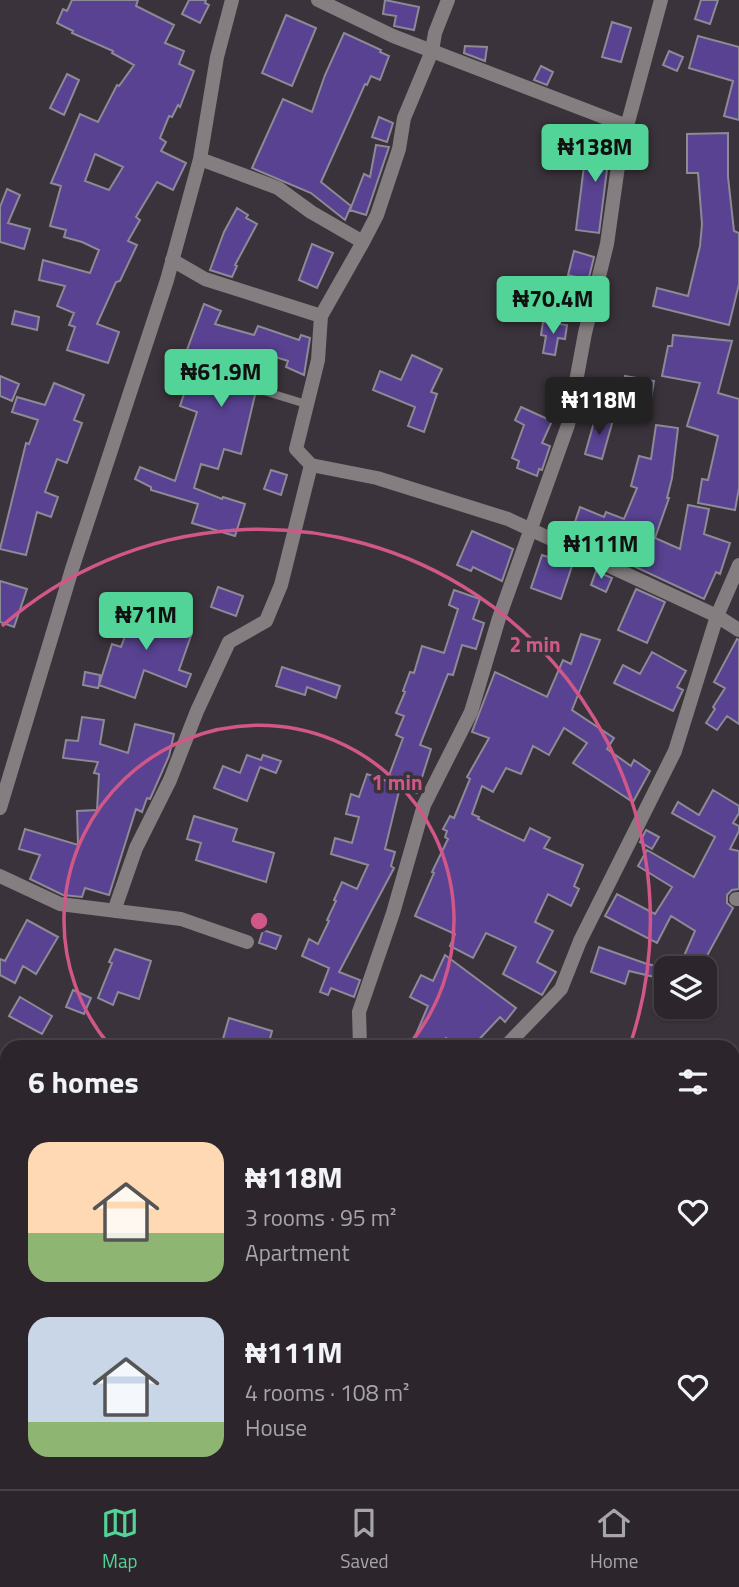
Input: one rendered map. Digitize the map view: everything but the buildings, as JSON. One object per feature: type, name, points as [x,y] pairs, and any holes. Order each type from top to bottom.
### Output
[{"type":"street","points":[[0,808],[72,569],[173,260],[200,159],[217,57],[232,0]]},
{"type":"street","points":[[318,0],[432,51],[627,126]]},
{"type":"street","points":[[449,0],[435,33],[432,51],[404,118],[399,149],[377,215],[321,316],[318,359],[296,449],[311,465],[377,478],[508,519],[717,616],[739,630]]},
{"type":"street","points":[[360,1040],[359,1012],[393,913],[424,805],[471,712],[499,618],[568,425],[585,333],[607,244],[620,152],[662,0]]},
{"type":"street","points":[[200,159],[278,188],[363,242]]},
{"type":"street","points":[[173,260],[205,279],[321,316]]},
{"type":"street","points":[[114,911],[136,848],[170,780],[197,711],[229,642],[265,621],[281,585],[311,465]]},
{"type":"street","points":[[512,1040],[561,989],[580,941],[675,751],[717,616],[739,565]]},
{"type":"street","points":[[0,876],[60,904],[181,919],[247,942]]},
{"type":"lane","points":[[257,389],[306,404]]}]
